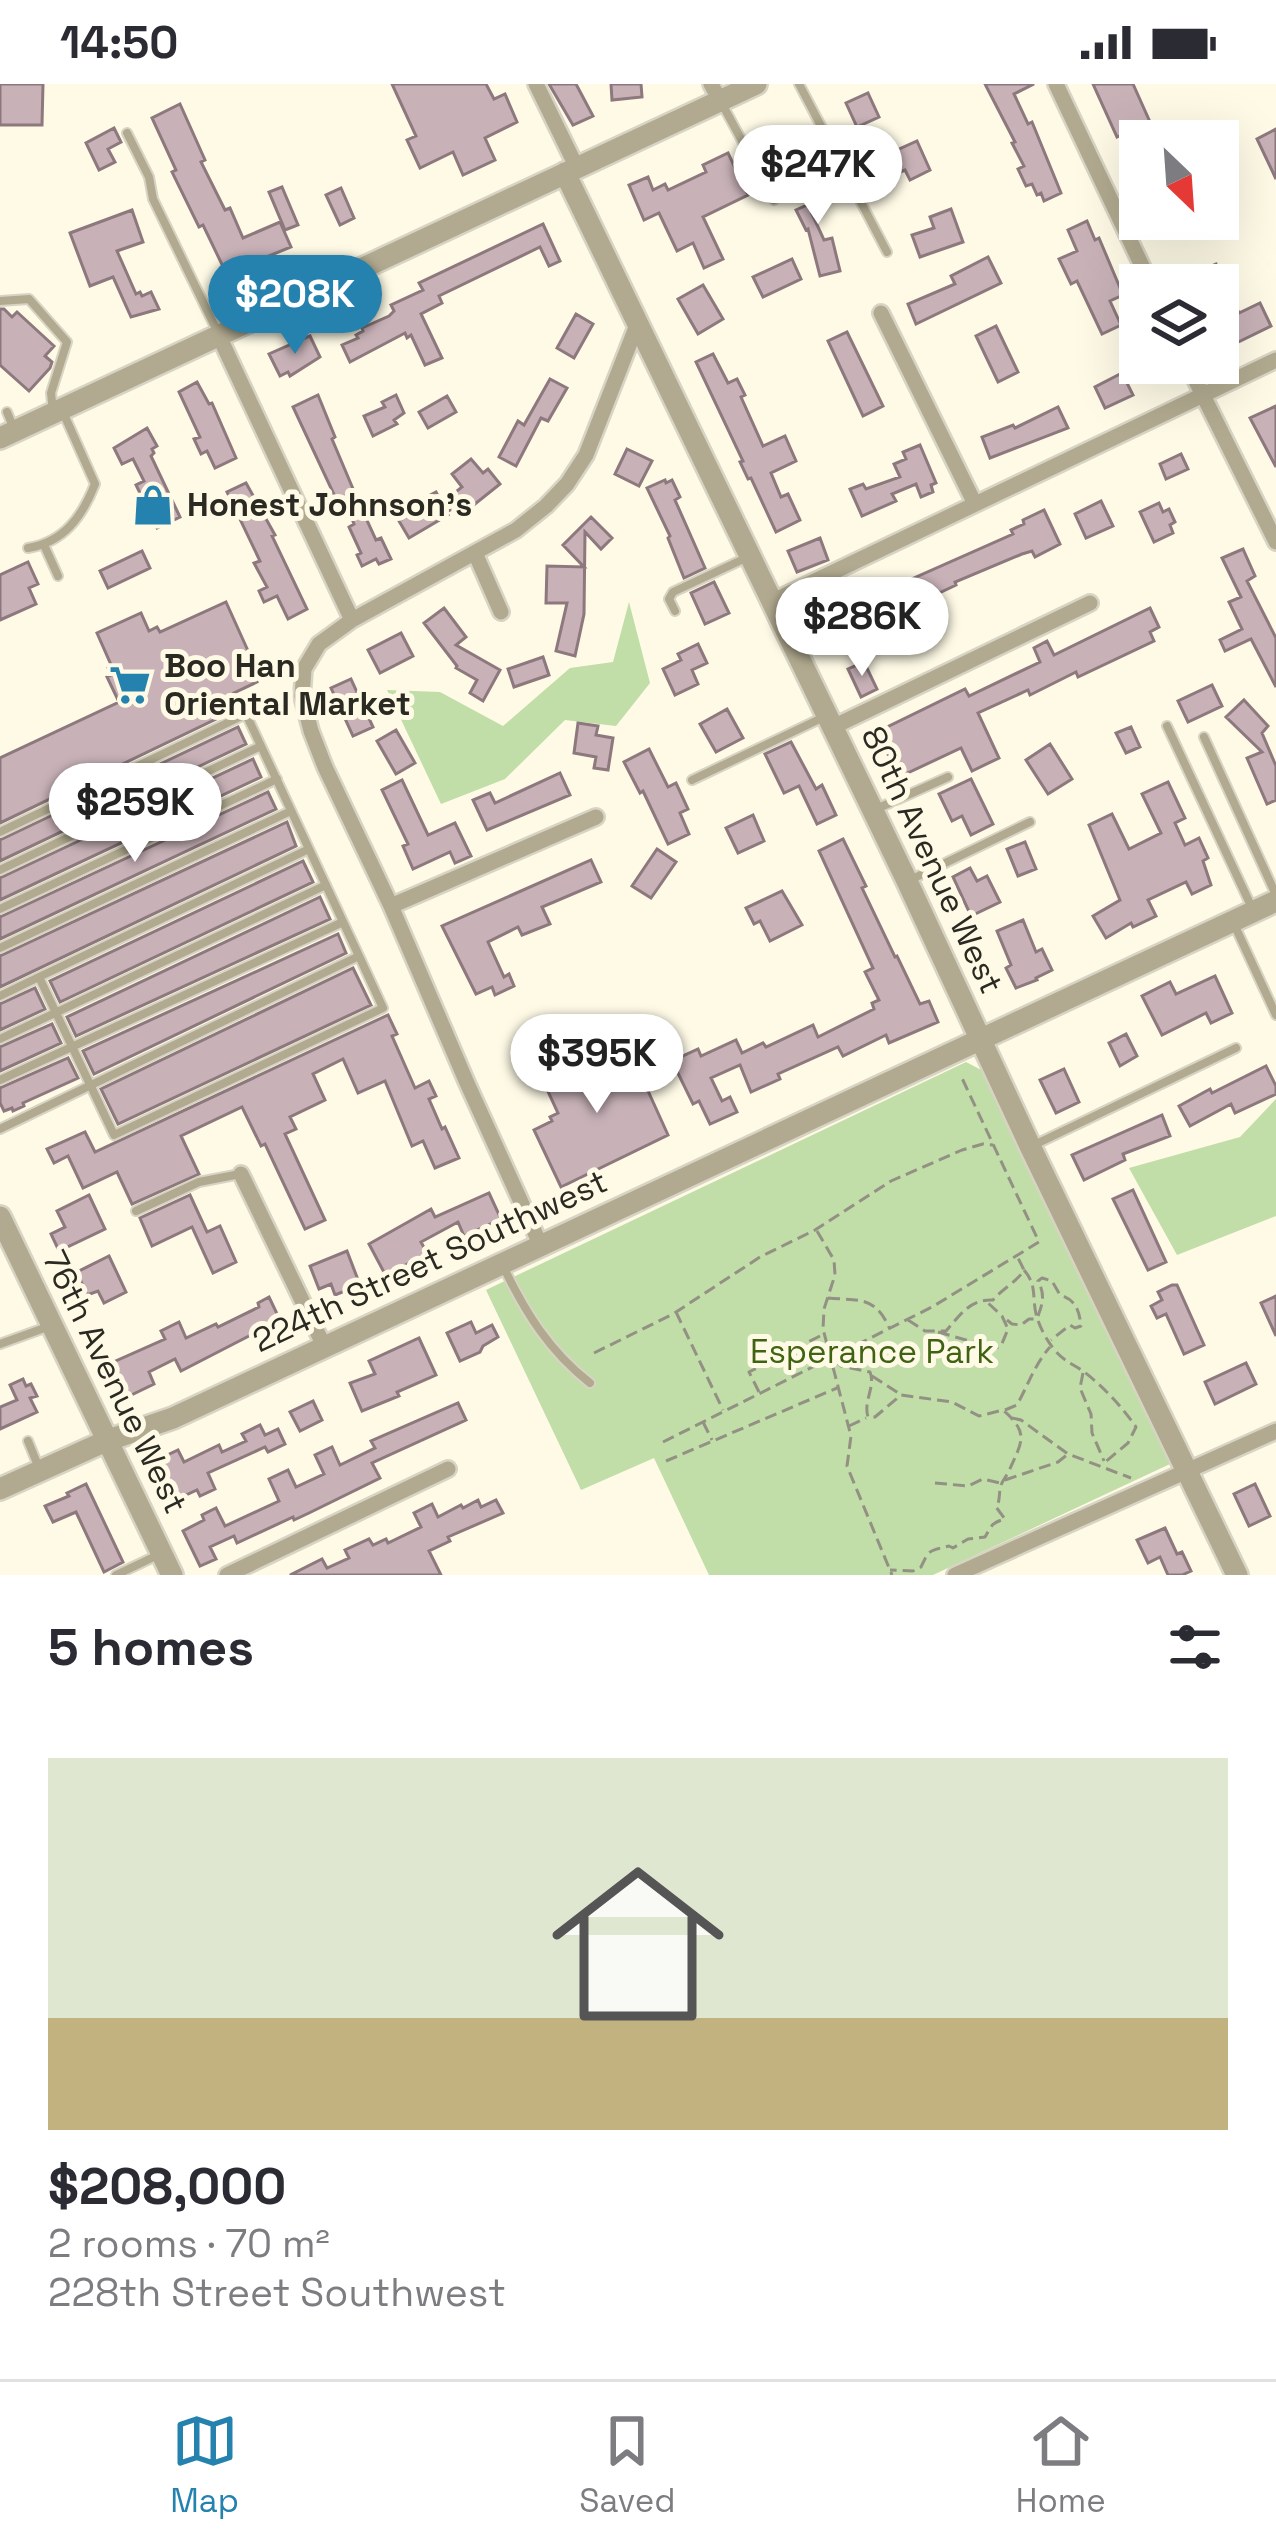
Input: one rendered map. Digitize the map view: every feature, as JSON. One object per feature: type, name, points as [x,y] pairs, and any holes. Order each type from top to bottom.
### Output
[{"type":"street","points":[[536,84],[571,171]]},
{"type":"street","points":[[7,427],[57,410],[571,171],[716,93],[756,84]]},
{"type":"street","points":[[1055,84],[1141,264]]},
{"type":"street","name":"80th Avenue West","points":[[571,171],[637,325],[1237,1575]]},
{"type":"street","points":[[881,313],[975,504]]},
{"type":"street","points":[[541,1246],[326,767],[302,696],[304,669],[319,644],[352,620],[516,530],[546,506],[586,454],[637,325]]},
{"type":"street","points":[[219,336],[352,620]]},
{"type":"street","points":[[771,602],[1276,360]]},
{"type":"street","points":[[1197,384],[1276,542]]},
{"type":"street","points":[[475,553],[501,612]]},
{"type":"street","points":[[830,722],[1090,603]]},
{"type":"street","points":[[391,905],[596,817]]},
{"type":"street","name":"224th Street Southwest","points":[[0,1490],[106,1441],[173,1418],[1276,898]]},
{"type":"street","points":[[242,1174],[324,1346]]},
{"type":"street","name":"76th Avenue West","points":[[0,1217],[172,1575]]},
{"type":"street","points":[[956,1575],[1276,1430]]},
{"type":"street","points":[[83,1452],[104,1462],[126,1482]]},
{"type":"street","points":[[227,1575],[448,1469]]},
{"type":"lane","points":[[799,84],[887,252]]},
{"type":"lane","points":[[716,93],[773,200]]},
{"type":"lane","points":[[127,133],[219,336]]},
{"type":"lane","points":[[0,301],[29,299],[67,342],[51,393],[94,484],[74,524],[44,545],[28,548]]},
{"type":"lane","points":[[44,545],[58,576]]},
{"type":"lane","points":[[675,611],[669,599],[673,592],[749,557]]},
{"type":"lane","points":[[0,832],[247,714],[383,1008],[114,1135],[39,977]]},
{"type":"lane","points":[[692,780],[830,722]]},
{"type":"lane","points":[[1166,727],[1243,916],[1276,1015]]},
{"type":"lane","points":[[1204,737],[1276,898]]},
{"type":"lane","points":[[0,870],[261,746]]},
{"type":"lane","points":[[873,811],[948,777]]},
{"type":"lane","points":[[0,909],[277,779]]},
{"type":"lane","points":[[0,948],[291,811]]},
{"type":"lane","points":[[907,881],[1030,822]]},
{"type":"lane","points":[[0,996],[309,849]]},
{"type":"lane","points":[[0,1039],[326,884]]},
{"type":"lane","points":[[0,1080],[343,922]]},
{"type":"lane","points":[[0,1129],[359,956]]},
{"type":"lane","points":[[1030,1147],[1235,1048]]},
{"type":"lane","points":[[136,1211],[200,1182],[242,1174]]},
{"type":"lane","points":[[502,1264],[524,1310],[551,1348],[590,1383]]},
{"type":"lane","points":[[0,1344],[51,1325]]},
{"type":"lane","points":[[28,1442],[41,1471]]},
{"type":"lane","points":[[116,1575],[161,1553]]},
{"type":"path","points":[[663,1442],[932,1307],[1039,1241],[961,1076]]},
{"type":"path","points":[[593,1353],[676,1312],[891,1181],[983,1144],[995,1146]]},
{"type":"path","points":[[814,1230],[834,1260],[835,1275],[824,1309],[825,1334],[851,1436],[847,1466],[891,1573],[923,1566],[931,1549],[986,1538],[995,1521],[1006,1519],[996,1507],[1022,1434],[1019,1424],[1003,1410]]},
{"type":"path","points":[[1016,1256],[1033,1280],[1037,1318],[1050,1344],[1123,1409],[1136,1427],[1128,1443],[1105,1466]]},
{"type":"path","points":[[930,1331],[946,1331],[970,1305],[993,1300],[1024,1270]]},
{"type":"path","points":[[832,1359],[870,1372],[901,1394],[952,1402],[979,1416],[1017,1405],[1050,1344],[1070,1325],[1081,1326],[1079,1311],[1070,1298],[1042,1278],[1037,1318]]},
{"type":"path","points":[[828,1298],[872,1304],[890,1328]]},
{"type":"path","points":[[985,1299],[1012,1324],[1037,1318]]},
{"type":"path","points":[[676,1312],[724,1412]]},
{"type":"path","points":[[907,1319],[926,1331],[973,1342],[986,1352],[1000,1346],[1008,1329],[1002,1316]]},
{"type":"path","points":[[760,1394],[749,1372],[825,1334]]},
{"type":"path","points":[[1084,1372],[1079,1388],[1105,1466]]},
{"type":"path","points":[[868,1417],[865,1406],[871,1376]]},
{"type":"path","points":[[666,1461],[839,1387]]},
{"type":"path","points":[[849,1426],[874,1417],[901,1394]]},
{"type":"path","points":[[1012,1418],[1068,1454],[1105,1466],[1146,1490]]},
{"type":"path","points":[[704,1422],[712,1441]]},
{"type":"path","points":[[935,1483],[1003,1482],[1068,1454]]},
{"type":"green space","points":[[629,602],[650,683],[616,726],[565,720],[505,779],[441,804],[387,690],[440,692],[503,726],[570,668],[613,662]]},
{"type":"green space","name":"Esperance Park","points":[[966,1062],[987,1073],[1170,1464],[933,1575],[709,1575],[654,1458],[581,1490],[486,1290]]},
{"type":"green space","points":[[1276,1099],[1276,1216],[1177,1255],[1129,1168],[1240,1137]]},
{"type":"building","points":[[0,84],[43,84],[42,125],[0,125]]},
{"type":"building","points":[[392,84],[486,84],[494,99],[505,94],[517,122],[485,138],[495,160],[463,175],[453,152],[420,168],[407,140],[416,136]]},
{"type":"building","points":[[549,84],[576,84],[593,116],[573,125]]},
{"type":"building","points":[[611,84],[641,84],[642,97],[612,100]]},
{"type":"building","points":[[985,84],[1034,84],[1014,94],[1028,124],[1032,122],[1061,193],[1044,201],[1032,184],[1026,186],[1018,169],[1024,166],[1015,142]]},
{"type":"building","points":[[1093,84],[1133,84],[1149,120],[1119,120],[1117,137]]},
{"type":"building","points":[[868,93],[879,117],[857,127],[846,103]]},
{"type":"building","points":[[180,104],[205,160],[201,162],[243,238],[280,222],[291,247],[228,277],[172,172],[176,170],[152,118]]},
{"type":"building","points":[[114,128],[121,142],[108,149],[115,162],[99,170],[86,143]]},
{"type":"building","points":[[1276,129],[1276,179],[1257,139]]},
{"type":"building","points":[[917,141],[930,170],[910,180],[905,170],[884,179],[875,160]]},
{"type":"building","points":[[728,153],[748,195],[703,217],[723,259],[704,268],[693,243],[677,251],[659,213],[644,220],[629,185],[648,177],[653,190],[665,184],[668,190],[706,172],[703,165]]},
{"type":"building","points":[[819,173],[825,186],[819,196],[824,208],[812,214],[824,240],[832,238],[840,271],[820,276],[808,229],[796,210],[807,205],[802,194],[809,191],[804,180]]},
{"type":"building","points":[[282,187],[298,225],[285,230],[269,192]]},
{"type":"building","points":[[341,188],[354,218],[340,225],[326,195]]},
{"type":"building","points":[[951,209],[963,242],[920,257],[912,235],[934,228],[930,217]]},
{"type":"building","points":[[132,210],[143,242],[117,251],[136,294],[151,292],[159,309],[131,317],[113,277],[90,286],[70,233]]},
{"type":"building","points":[[1087,221],[1119,286],[1119,297],[1110,301],[1119,326],[1102,334],[1077,281],[1071,284],[1059,259],[1077,251],[1068,230]]},
{"type":"building","points":[[543,224],[560,261],[549,266],[540,247],[439,296],[442,303],[421,314],[442,358],[425,365],[411,335],[407,338],[405,333],[350,362],[342,345],[358,338],[362,328],[389,316],[394,311],[391,305],[423,290],[419,283]]},
{"type":"building","points":[[988,257],[1001,283],[916,324],[908,304],[955,284],[951,276]]},
{"type":"building","points":[[792,259],[801,279],[763,297],[753,277]]},
{"type":"building","points":[[703,285],[723,319],[698,334],[678,299]]},
{"type":"building","points":[[1260,303],[1271,326],[1239,342],[1239,313]]},
{"type":"building","points":[[0,309],[12,317],[17,312],[54,346],[45,356],[52,362],[50,368],[29,391],[0,365]]},
{"type":"building","points":[[576,314],[593,324],[574,358],[557,348]]},
{"type":"building","points":[[996,326],[1018,372],[998,382],[976,336]]},
{"type":"building","points":[[847,332],[883,406],[863,416],[828,341]]},
{"type":"building","points":[[310,336],[320,357],[290,376],[288,372],[280,376],[269,354]]},
{"type":"building","points":[[713,354],[728,383],[737,379],[763,446],[785,436],[796,461],[771,473],[781,497],[788,494],[800,520],[776,532],[696,362]]},
{"type":"building","points":[[1119,375],[1119,384],[1128,384],[1133,395],[1105,408],[1095,387]]},
{"type":"building","points":[[550,379],[567,388],[548,421],[541,418],[516,466],[499,457],[518,421],[524,425]]},
{"type":"building","points":[[197,382],[212,403],[236,458],[215,468],[207,451],[201,454],[194,439],[200,437],[179,392]]},
{"type":"building","points":[[318,395],[359,503],[391,559],[379,564],[376,559],[362,566],[344,498],[337,501],[293,407]]},
{"type":"building","points":[[396,395],[404,413],[394,420],[397,424],[373,436],[364,416],[385,407],[382,402]]},
{"type":"building","points":[[447,396],[456,412],[428,428],[419,412]]},
{"type":"building","points":[[1276,406],[1276,467],[1250,418]]},
{"type":"building","points":[[1058,407],[1068,428],[990,458],[982,437],[1015,428]]},
{"type":"building","points":[[147,428],[157,446],[151,456],[180,517],[157,528],[136,485],[144,481],[133,459],[122,464],[114,448]]},
{"type":"building","points":[[920,445],[936,483],[931,485],[933,492],[921,497],[916,484],[892,494],[896,501],[862,516],[850,489],[863,484],[866,489],[900,477],[894,464],[906,459],[903,452]]},
{"type":"building","points":[[627,449],[652,461],[639,486],[615,474]]},
{"type":"building","points":[[1181,454],[1188,469],[1166,479],[1160,464]]},
{"type":"building","points":[[471,459],[500,484],[470,508],[466,503],[446,512],[448,515],[409,538],[399,521],[424,506],[421,500],[436,492],[442,503],[462,487],[452,474]]},
{"type":"building","points":[[672,480],[680,497],[675,500],[705,568],[684,578],[647,488]]},
{"type":"building","points":[[246,483],[307,609],[288,619],[277,596],[264,602],[259,591],[267,587],[254,563],[260,561],[227,492]]},
{"type":"building","points":[[1101,501],[1113,526],[1086,538],[1075,514]]},
{"type":"building","points":[[1159,503],[1163,512],[1169,509],[1175,522],[1170,525],[1173,533],[1154,542],[1140,512]]},
{"type":"building","points":[[1044,510],[1060,544],[1035,557],[1032,551],[1022,554],[916,604],[905,582],[1013,534],[1011,530],[1024,524],[1023,520]]},
{"type":"building","points":[[591,517],[612,538],[601,549],[585,532],[584,614],[575,656],[556,651],[567,603],[546,603],[547,566],[584,567],[563,545]]},
{"type":"building","points":[[820,538],[828,560],[797,572],[788,551]]},
{"type":"building","points":[[1243,549],[1255,576],[1247,581],[1276,638],[1276,687],[1251,639],[1225,651],[1220,640],[1242,629],[1229,602],[1241,597],[1222,558]]},
{"type":"building","points":[[142,551],[150,568],[108,588],[100,571]]},
{"type":"building","points":[[28,562],[38,584],[29,588],[36,604],[0,620],[0,575]]},
{"type":"building","points":[[714,582],[729,613],[705,624],[691,593]]},
{"type":"building","points":[[882,593],[892,616],[840,639],[830,617]]},
{"type":"building","points":[[226,602],[257,682],[234,693],[241,707],[0,823],[0,758],[119,702],[107,677],[112,667],[97,633],[141,613],[149,631],[157,627],[160,632]]},
{"type":"building","points":[[444,608],[466,637],[456,645],[500,670],[483,701],[470,693],[477,680],[456,668],[424,623]]},
{"type":"building","points":[[1150,608],[1159,627],[1150,632],[1154,641],[1078,677],[1076,672],[978,713],[999,758],[972,771],[961,748],[899,777],[877,732],[965,689],[969,696],[1040,662],[1034,648],[1047,641],[1054,655]]},
{"type":"building","points":[[401,633],[413,656],[380,673],[368,650]]},
{"type":"building","points":[[698,644],[707,663],[692,670],[698,684],[675,695],[663,669]]},
{"type":"building","points":[[543,657],[549,675],[514,687],[508,669]]},
{"type":"building","points":[[864,662],[877,689],[861,697],[848,669]]},
{"type":"building","points":[[351,679],[373,727],[353,736],[331,688]]},
{"type":"building","points":[[1212,685],[1222,706],[1188,722],[1178,701]]},
{"type":"building","points":[[1244,700],[1268,726],[1262,733],[1276,766],[1276,800],[1267,804],[1247,758],[1262,752],[1226,717]]},
{"type":"building","points":[[727,709],[743,738],[716,752],[700,724]]},
{"type":"building","points":[[578,723],[598,726],[596,735],[613,738],[608,770],[594,768],[596,757],[574,753]]},
{"type":"building","points":[[238,727],[246,744],[0,861],[0,840]]},
{"type":"building","points":[[1131,727],[1140,747],[1126,753],[1116,733]]},
{"type":"building","points":[[396,730],[415,763],[396,774],[377,741]]},
{"type":"building","points":[[791,742],[816,789],[822,785],[836,815],[817,824],[799,786],[784,793],[765,754]]},
{"type":"building","points":[[1050,744],[1072,779],[1048,794],[1026,760]]},
{"type":"building","points":[[649,749],[668,787],[676,783],[688,809],[680,813],[689,834],[668,844],[624,762]]},
{"type":"building","points":[[253,759],[261,777],[0,900],[0,878]]},
{"type":"building","points":[[560,773],[570,795],[487,830],[473,800],[490,793],[495,803]]},
{"type":"building","points":[[971,779],[993,824],[971,835],[962,816],[952,821],[939,794]]},
{"type":"building","points":[[402,780],[428,835],[455,823],[471,856],[455,863],[450,852],[413,869],[403,846],[408,844],[382,790]]},
{"type":"building","points":[[1168,782],[1185,818],[1175,823],[1185,845],[1199,838],[1208,858],[1203,861],[1211,885],[1192,894],[1186,882],[1148,900],[1156,916],[1133,927],[1131,923],[1106,938],[1093,916],[1120,900],[1089,825],[1112,814],[1129,849],[1161,833],[1142,794]]},
{"type":"building","points":[[268,792],[276,809],[0,939],[0,917]]},
{"type":"building","points":[[753,815],[764,841],[738,853],[726,828]]},
{"type":"building","points":[[287,822],[296,846],[0,987],[0,956]]},
{"type":"building","points":[[843,839],[895,957],[920,1004],[929,1001],[938,1022],[889,1043],[886,1035],[843,1056],[838,1047],[751,1092],[740,1065],[711,1078],[722,1101],[730,1097],[737,1112],[710,1124],[699,1101],[693,1104],[672,1061],[698,1049],[701,1056],[736,1040],[742,1053],[763,1043],[766,1047],[813,1025],[818,1037],[874,1009],[872,1003],[879,1000],[865,972],[873,968],[819,851]]},
{"type":"building","points":[[1025,842],[1036,869],[1018,876],[1007,849]]},
{"type":"building","points":[[657,849],[676,862],[651,898],[632,886]]},
{"type":"building","points":[[591,860],[601,882],[542,907],[550,924],[522,935],[518,927],[488,942],[504,977],[509,974],[514,986],[495,995],[492,987],[476,994],[442,926]]},
{"type":"building","points":[[303,861],[313,882],[60,1002],[50,981]]},
{"type":"building","points":[[970,868],[977,881],[987,876],[1000,902],[971,916],[953,877]]},
{"type":"building","points":[[782,891],[802,925],[770,941],[760,921],[754,924],[746,908]]},
{"type":"building","points":[[320,897],[330,919],[76,1036],[67,1017]]},
{"type":"building","points":[[1023,920],[1036,952],[1042,949],[1052,970],[1016,988],[997,931]]},
{"type":"building","points":[[338,934],[346,953],[94,1074],[83,1051]]},
{"type":"building","points":[[353,968],[371,1005],[118,1124],[101,1089]]},
{"type":"building","points":[[1215,976],[1232,1013],[1211,1023],[1206,1013],[1162,1035],[1142,996],[1170,982],[1176,994]]},
{"type":"building","points":[[35,988],[45,1009],[0,1030],[0,1004]]},
{"type":"building","points":[[388,1015],[415,1088],[429,1081],[436,1096],[429,1099],[459,1158],[435,1168],[423,1141],[412,1146],[385,1081],[358,1093],[343,1059],[313,1074],[325,1100],[290,1117],[296,1129],[285,1134],[325,1220],[305,1229],[242,1107],[181,1136],[199,1174],[132,1204],[117,1172],[83,1188],[68,1156],[54,1163],[47,1149],[85,1132],[95,1152]]},
{"type":"building","points":[[52,1024],[61,1043],[0,1071],[0,1047]]},
{"type":"building","points":[[1126,1034],[1137,1056],[1120,1066],[1109,1043]]},
{"type":"building","points":[[634,1050],[668,1135],[561,1187],[534,1130],[558,1113],[539,1072],[576,1055],[584,1073]]},
{"type":"building","points":[[68,1058],[78,1078],[13,1111],[4,1111],[0,1088]]},
{"type":"building","points":[[1266,1066],[1276,1094],[1235,1113],[1231,1104],[1190,1126],[1179,1106]]},
{"type":"building","points":[[1064,1069],[1079,1102],[1056,1113],[1040,1080]]},
{"type":"building","points":[[1162,1115],[1170,1136],[1123,1154],[1125,1160],[1084,1180],[1072,1155]]},
{"type":"building","points":[[1133,1190],[1166,1262],[1148,1270],[1113,1199]]},
{"type":"building","points":[[489,1193],[501,1219],[464,1236],[458,1222],[421,1242],[427,1253],[386,1276],[369,1244],[431,1209],[435,1217]]},
{"type":"building","points":[[89,1195],[105,1229],[59,1251],[51,1234],[65,1227],[57,1211]]},
{"type":"building","points":[[190,1195],[207,1232],[220,1226],[236,1262],[213,1273],[192,1227],[152,1246],[140,1218]]},
{"type":"building","points":[[347,1251],[360,1285],[335,1295],[331,1284],[319,1289],[310,1266]]},
{"type":"building","points":[[109,1256],[126,1292],[104,1303],[98,1291],[87,1295],[77,1272]]},
{"type":"building","points":[[1177,1285],[1204,1345],[1184,1354],[1166,1314],[1157,1318],[1151,1306],[1162,1300],[1158,1292]]},
{"type":"building","points":[[1276,1296],[1276,1336],[1261,1303]]},
{"type":"building","points":[[269,1297],[280,1320],[181,1371],[175,1359],[149,1372],[154,1384],[125,1398],[109,1364],[165,1339],[161,1331],[179,1322],[186,1338],[259,1307]]},
{"type":"building","points":[[471,1322],[476,1333],[492,1325],[498,1337],[460,1361],[447,1333]]},
{"type":"building","points":[[419,1338],[436,1375],[362,1411],[350,1383],[375,1374],[369,1361]]},
{"type":"building","points":[[1246,1363],[1256,1384],[1215,1404],[1205,1382]]},
{"type":"building","points":[[23,1379],[37,1396],[30,1398],[37,1412],[0,1429],[0,1407],[17,1400],[10,1385]]},
{"type":"building","points":[[313,1401],[322,1420],[300,1431],[290,1412]]},
{"type":"building","points":[[458,1403],[466,1420],[372,1463],[380,1478],[294,1520],[237,1543],[234,1536],[210,1547],[216,1559],[200,1566],[183,1531],[204,1520],[202,1515],[216,1508],[225,1526],[279,1501],[269,1479],[288,1470],[296,1487],[324,1474],[315,1455],[332,1447],[340,1465],[375,1448],[371,1441]]},
{"type":"building","points":[[260,1425],[265,1435],[278,1429],[285,1444],[268,1452],[265,1447],[208,1473],[215,1489],[200,1496],[197,1490],[173,1501],[155,1461],[178,1450],[184,1462],[219,1445],[222,1452],[246,1441],[242,1434]]},
{"type":"building","points":[[86,1484],[123,1562],[104,1572],[76,1512],[53,1522],[45,1506]]},
{"type":"building","points":[[1255,1484],[1270,1516],[1249,1526],[1234,1494]]},
{"type":"building","points":[[478,1500],[481,1507],[496,1500],[503,1513],[448,1537],[450,1541],[429,1551],[441,1575],[290,1575],[322,1559],[327,1568],[349,1558],[345,1550],[369,1539],[373,1545],[386,1539],[388,1543],[421,1527],[414,1513],[432,1504],[438,1517]]},
{"type":"building","points":[[1165,1528],[1191,1571],[1168,1575],[1160,1557],[1148,1563],[1137,1540]]},
{"type":"place","name":"Honest Johnson's","points":[[153,505]]},
{"type":"place","name":"Boo Han Oriental Market","points":[[130,685]]}]
